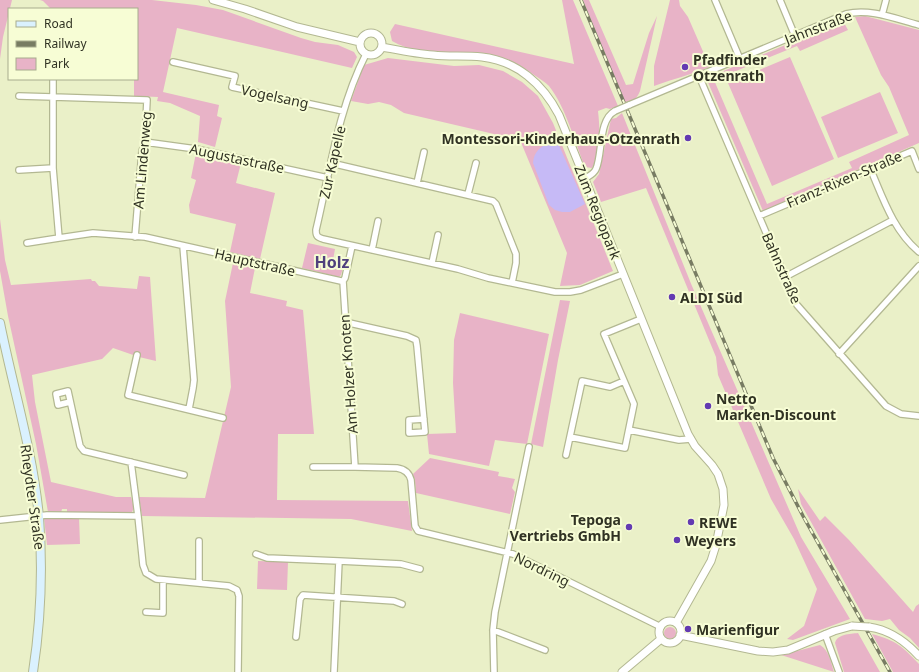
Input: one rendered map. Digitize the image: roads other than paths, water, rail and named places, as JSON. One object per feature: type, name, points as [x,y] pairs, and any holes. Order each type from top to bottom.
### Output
[{"type":"main road","name":"Rheydter Straße","points":[[0,323],[26,443],[38,516],[42,564],[41,594],[38,637],[32,672]]},
{"type":"street","points":[[213,0],[246,9],[297,27],[360,42]]},
{"type":"street","points":[[715,0],[740,59]]},
{"type":"street","points":[[780,0],[795,36]]},
{"type":"street","points":[[882,15],[886,0]]},
{"type":"street","name":"Jahnstraße","points":[[584,179],[591,175],[596,169],[606,121],[608,116],[615,111],[850,13],[864,12],[919,24]]},
{"type":"street","points":[[370,33],[374,34],[380,39],[382,47],[374,55],[366,54],[360,48],[360,42],[365,35],[370,33]]},
{"type":"street","name":"Zum Regiopark","points":[[382,47],[433,56],[489,58],[511,65],[523,72],[539,86],[554,106],[691,439],[718,474],[723,489],[724,505],[716,546],[711,561],[676,623]]},
{"type":"street","name":"Zur Kapelle","points":[[352,246],[323,239],[316,235],[343,111],[366,54]]},
{"type":"street","name":"Vogelsang","points":[[173,62],[235,76],[232,87],[343,111]]},
{"type":"street","name":"Bahnstraße","points":[[700,76],[799,308],[886,406],[900,414],[919,416]]},
{"type":"street","points":[[53,80],[52,168],[59,238]]},
{"type":"street","name":"Am Lindenweg","points":[[18,96],[147,100],[145,142],[142,151],[135,237]]},
{"type":"street","name":"Augustastraße","points":[[145,142],[196,149],[328,178]]},
{"type":"street","name":"Franz-Rixen-Straße","points":[[759,216],[912,151],[919,169]]},
{"type":"street","points":[[417,183],[424,152]]},
{"type":"street","points":[[468,194],[476,163]]},
{"type":"street","points":[[331,164],[490,199],[496,204],[516,255],[512,283]]},
{"type":"street","points":[[19,170],[52,168]]},
{"type":"street","points":[[870,168],[893,220],[908,241],[919,252]]},
{"type":"street","points":[[785,278],[893,220]]},
{"type":"street","points":[[372,250],[378,221]]},
{"type":"street","points":[[26,243],[93,233],[135,237]]},
{"type":"street","points":[[432,263],[438,235]]},
{"type":"street","name":"Hauptstraße","points":[[135,237],[145,237],[343,281]]},
{"type":"street","points":[[183,246],[194,383],[188,409]]},
{"type":"street","points":[[343,281],[345,279],[352,246],[432,263],[546,291],[565,293],[590,288],[623,274]]},
{"type":"street","points":[[839,354],[919,266]]},
{"type":"street","name":"Am Holzer Knoten","points":[[343,281],[355,467]]},
{"type":"street","points":[[570,437],[626,448],[634,404],[604,334],[641,319]]},
{"type":"street","points":[[345,322],[407,336],[416,340],[424,419]]},
{"type":"street","points":[[137,355],[128,395],[223,418]]},
{"type":"street","points":[[566,455],[582,381],[610,387],[624,381]]},
{"type":"street","points":[[70,402],[82,450],[184,475]]},
{"type":"street","points":[[629,430],[679,440],[691,439]]},
{"type":"street","points":[[494,672],[493,630],[495,612],[529,448]]},
{"type":"street","points":[[131,462],[140,544],[146,573],[152,577],[163,580],[231,586],[238,591],[238,672]]},
{"type":"street","points":[[313,467],[355,467]]},
{"type":"street","name":"Nordring","points":[[355,467],[397,468],[408,473],[411,480],[415,526],[417,531],[507,552],[661,627]]},
{"type":"street","points":[[0,520],[38,516],[138,516]]},
{"type":"street","points":[[199,541],[199,583]]},
{"type":"street","points":[[256,554],[267,558],[399,563],[420,569]]},
{"type":"street","points":[[334,672],[339,561]]},
{"type":"street","points":[[146,612],[162,613],[163,580]]},
{"type":"street","points":[[296,637],[300,599],[302,595],[394,601],[402,604]]},
{"type":"street","points":[[667,622],[676,623],[680,627],[680,635],[678,639],[673,643],[666,642],[661,639],[659,632],[661,627],[667,622]]},
{"type":"street","points":[[680,635],[758,651],[773,652],[788,650],[843,628],[852,626],[869,627],[884,630],[898,637],[919,656]]},
{"type":"street","points":[[493,630],[545,650]]},
{"type":"street","points":[[825,634],[839,672]]},
{"type":"street","points":[[622,672],[661,639]]},
{"type":"railway","points":[[581,0],[773,458],[803,516],[890,672]]},
{"type":"place","name":"Pfadfinder Otzenrath","points":[[685,67]]},
{"type":"place","name":"Montessori-Kinderhaus-Otzenrath","points":[[688,138]]},
{"type":"place","name":"ALDI Süd","points":[[672,297]]},
{"type":"place","name":"Netto Marken-Discount","points":[[708,406]]},
{"type":"place","name":"REWE","points":[[691,522]]},
{"type":"place","name":"Tepoga Vertriebs GmbH","points":[[629,527]]},
{"type":"place","name":"Weyers","points":[[677,540]]},
{"type":"place","name":"Marienfigur","points":[[688,629]]},
{"type":"district","name":"Holz","points":[[332,262]]}]
